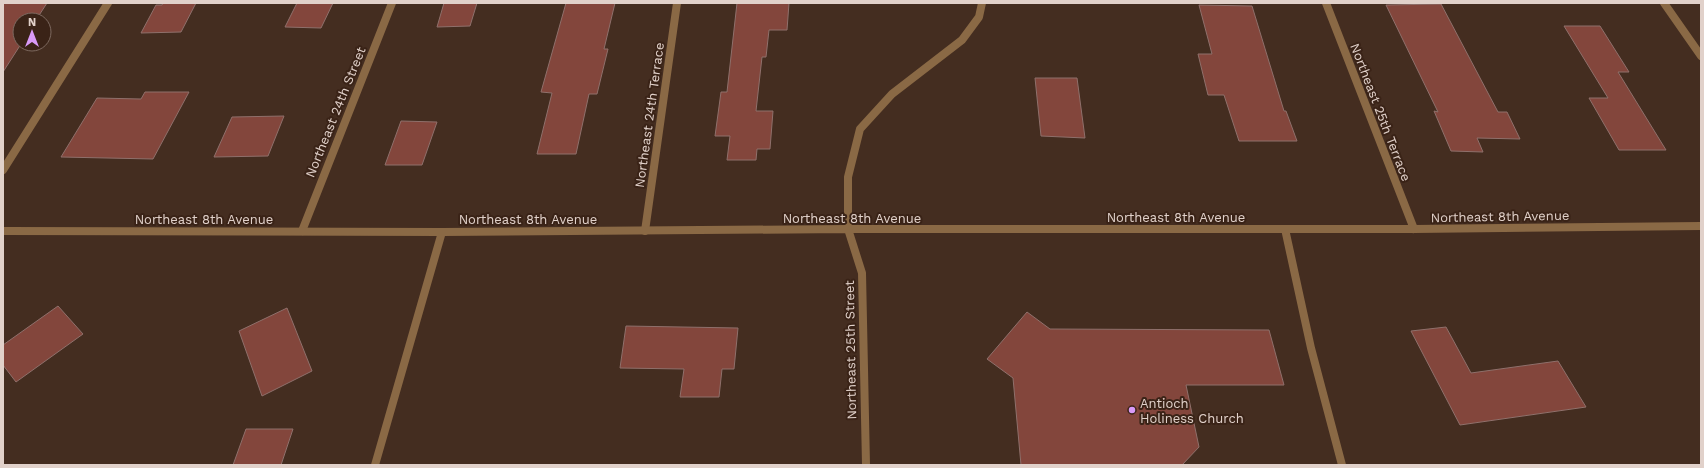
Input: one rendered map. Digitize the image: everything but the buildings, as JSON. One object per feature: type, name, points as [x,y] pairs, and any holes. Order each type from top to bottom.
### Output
[{"type":"street","points":[[3,170],[108,3]]},
{"type":"street","name":"Northeast 24th Street","points":[[302,231],[392,3]]},
{"type":"street","name":"Northeast 24th Terrace","points":[[645,231],[677,3]]},
{"type":"street","name":"Northeast 25th Street","points":[[866,465],[862,273],[848,229],[848,177],[860,129],[892,94],[962,40],[979,17],[982,3]]},
{"type":"street","name":"Northeast 25th Terrace","points":[[1326,3],[1414,229]]},
{"type":"street","points":[[1664,3],[1701,56]]},
{"type":"street","name":"Northeast 8th Avenue","points":[[3,231],[442,232],[848,229],[1414,229],[1701,226]]},
{"type":"street","points":[[1285,229],[1311,348],[1342,465]]},
{"type":"street","points":[[375,465],[442,232]]},
{"type":"place","name":"Antioch Holiness Church","points":[[1132,410]]}]
